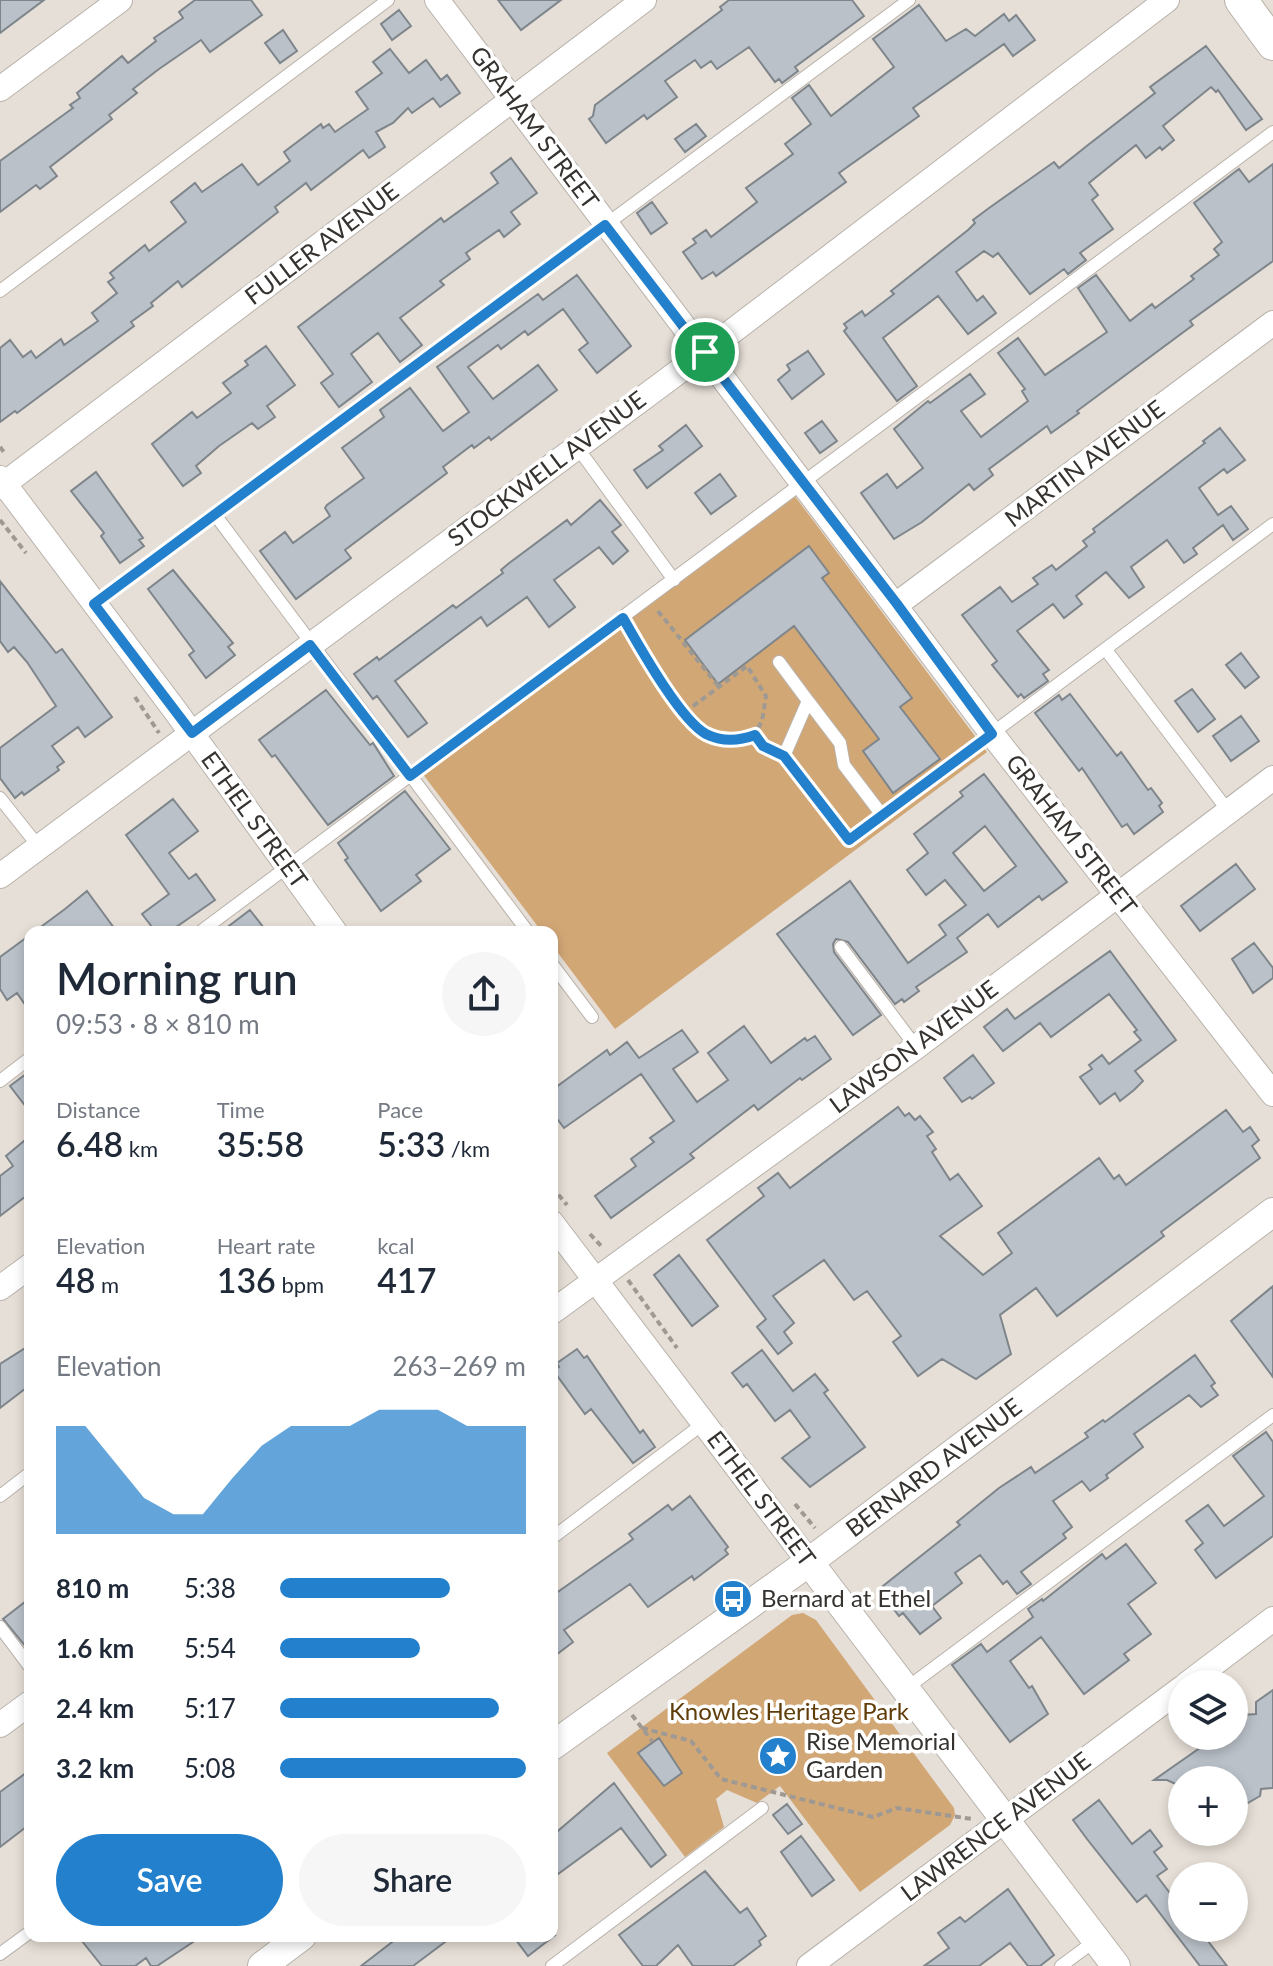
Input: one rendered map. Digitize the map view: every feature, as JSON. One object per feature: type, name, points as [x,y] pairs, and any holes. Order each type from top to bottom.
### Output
[{"type":"main road","points":[[1241,0],[1273,44]]},
{"type":"street","points":[[0,89],[120,0]]},
{"type":"street","name":"GRAHAM STREET","points":[[437,0],[514,98],[605,225],[897,604],[992,734],[1273,1094]]},
{"type":"street","name":"FULLER AVENUE","points":[[1,483],[644,0]]},
{"type":"street","name":"STOCKWELL AVENUE","points":[[0,876],[705,352],[1167,0]]},
{"type":"street","name":"MARTIN AVENUE","points":[[897,604],[1273,323]]},
{"type":"street","name":"ETHEL STREET","points":[[1,483],[192,733],[331,926]]},
{"type":"street","name":"LAWSON AVENUE","points":[[558,1308],[916,1047],[1273,778]]},
{"type":"street","name":"BERNARD AVENUE","points":[[558,1742],[809,1562],[1273,1212]]},
{"type":"street","name":"ETHEL STREET","points":[[558,1231],[904,1690],[994,1828],[1116,1966]]},
{"type":"street","points":[[0,1288],[24,1270]]},
{"type":"street","name":"LAWRENCE AVENUE","points":[[1205,1670],[1273,1619]]},
{"type":"street","name":"LAWRENCE AVENUE","points":[[809,1966],[1168,1698]]},
{"type":"street","points":[[0,1725],[24,1707]]},
{"type":"street","points":[[262,1966],[294,1942]]},
{"type":"lane","points":[[0,291],[388,0]]},
{"type":"lane","points":[[94,604],[909,0]]},
{"type":"lane","points":[[208,926],[1273,132]]},
{"type":"lane","points":[[577,447],[674,580]]},
{"type":"lane","points":[[216,516],[523,926]]},
{"type":"lane","points":[[808,701],[784,756],[849,840],[1273,524]]},
{"type":"lane","points":[[1106,650],[1229,812]]},
{"type":"lane","points":[[779,662],[840,743],[844,765],[882,815]]},
{"type":"lane","points":[[0,798],[39,847]]},
{"type":"lane","points":[[841,947],[916,1047]]},
{"type":"lane","points":[[558,972],[592,1017]]},
{"type":"lane","points":[[0,1081],[24,1063]]},
{"type":"lane","points":[[904,1690],[1273,1415]]},
{"type":"lane","points":[[558,1533],[704,1423]]},
{"type":"lane","points":[[0,1496],[24,1478]]},
{"type":"lane","points":[[0,1627],[24,1659]]},
{"type":"lane","points":[[552,1966],[762,1808]]},
{"type":"lane","points":[[0,1954],[24,1936]]},
{"type":"lane","points":[[1061,1966],[1096,1940]]},
{"type":"path","points":[[649,599],[719,687]]},
{"type":"path","points":[[623,618],[646,659],[685,712],[707,734],[727,740],[755,735]]},
{"type":"path","points":[[685,712],[747,666],[762,685],[766,696],[766,708],[755,735]]},
{"type":"path","points":[[755,735],[763,746],[784,756]]},
{"type":"path","points":[[619,1697],[652,1741]]},
{"type":"path","points":[[642,1728],[691,1741],[721,1779],[873,1817],[897,1808],[970,1817],[994,1828]]},
{"type":"green space","points":[[794,495],[987,752],[615,1029],[558,953],[558,926],[537,926],[422,773]]},
{"type":"green space","name":"Knowles Heritage Park","points":[[803,1613],[816,1620],[954,1808],[955,1815],[950,1825],[860,1892],[780,1786],[757,1803],[727,1790],[716,1799],[724,1827],[685,1857],[607,1753],[792,1615]]},
{"type":"building","points":[[0,0],[44,0],[0,33]]},
{"type":"building","points":[[195,0],[251,0],[262,15],[210,52],[201,40],[159,69],[133,89],[137,93],[109,115],[112,119],[50,167],[57,176],[40,189],[36,185],[0,212],[0,161],[73,108],[70,105],[80,98],[77,93],[122,56],[128,63],[156,41],[154,38],[183,18],[179,12]]},
{"type":"building","points":[[498,0],[561,0],[521,30]]},
{"type":"building","points":[[729,0],[852,0],[864,16],[795,67],[798,71],[782,83],[779,79],[775,82],[749,47],[717,69],[711,61],[701,68],[695,60],[665,81],[677,97],[647,119],[644,115],[606,143],[589,119],[593,116],[595,105],[722,10],[720,7]]},
{"type":"building","points":[[919,5],[946,41],[966,29],[975,36],[1004,14],[1009,21],[1016,15],[1035,40],[1013,56],[1004,44],[913,108],[919,116],[839,173],[846,182],[716,276],[713,272],[702,279],[683,252],[696,243],[693,239],[706,230],[711,237],[757,202],[746,188],[793,154],[785,144],[811,124],[792,98],[809,85],[831,116],[894,67],[873,39]]},
{"type":"building","points":[[399,10],[411,26],[392,40],[381,24]]},
{"type":"building","points":[[283,30],[297,51],[280,63],[265,43]]},
{"type":"building","points":[[1206,46],[1262,119],[1246,130],[1218,90],[1216,92],[1211,87],[1163,126],[1174,140],[1162,150],[1160,147],[1146,158],[1136,145],[1089,183],[1098,195],[1092,200],[1113,229],[1080,253],[1086,260],[1068,274],[1064,269],[1030,294],[998,253],[993,257],[984,251],[956,272],[977,301],[983,296],[996,313],[968,334],[938,296],[883,338],[917,386],[897,401],[844,331],[847,328],[844,324],[862,311],[865,316],[894,294],[891,291],[968,230],[975,223],[973,220],[989,208],[1054,162],[1059,168],[1155,93],[1150,87]]},
{"type":"building","points":[[390,49],[409,73],[426,60],[441,80],[447,75],[460,93],[440,107],[433,98],[412,113],[408,108],[393,123],[376,132],[385,147],[369,158],[363,150],[311,190],[306,183],[275,207],[278,212],[182,287],[178,281],[151,303],[153,306],[131,322],[134,326],[17,413],[15,411],[0,422],[0,348],[10,340],[23,357],[31,351],[36,358],[61,339],[64,345],[98,321],[92,313],[117,293],[108,282],[114,278],[110,273],[145,245],[149,251],[186,222],[171,202],[195,183],[202,192],[242,164],[258,185],[290,161],[284,152],[321,124],[323,128],[329,124],[335,132],[368,109],[356,92],[382,73],[373,62]]},
{"type":"building","points":[[696,124],[706,136],[685,152],[675,139]]},
{"type":"building","points":[[511,158],[537,193],[511,212],[520,224],[504,237],[499,230],[466,253],[470,259],[440,281],[444,285],[400,318],[422,345],[400,362],[378,333],[351,354],[372,382],[339,407],[321,383],[333,374],[298,327],[441,218],[444,222],[498,183],[491,173]]},
{"type":"building","points":[[1273,164],[1273,261],[1190,321],[1193,325],[1077,411],[1079,413],[1051,433],[1047,426],[989,469],[993,475],[974,490],[969,484],[922,522],[894,539],[861,493],[887,474],[897,488],[923,468],[894,429],[928,401],[930,403],[970,374],[985,394],[961,411],[981,437],[1028,401],[1022,391],[1025,389],[998,353],[1018,338],[1045,375],[1107,332],[1078,288],[1096,275],[1130,321],[1152,304],[1155,308],[1194,279],[1191,276],[1219,255],[1214,249],[1222,242],[1194,203],[1239,169],[1249,182]]},
{"type":"building","points":[[652,202],[667,223],[651,234],[637,213]]},
{"type":"building","points":[[577,275],[631,346],[597,373],[579,350],[588,343],[563,309],[528,335],[525,331],[501,349],[498,345],[468,367],[493,399],[538,365],[557,390],[491,440],[489,437],[474,448],[472,445],[443,467],[447,473],[345,550],[351,558],[296,599],[260,551],[285,532],[293,543],[330,516],[325,508],[327,505],[364,478],[342,448],[384,417],[380,410],[410,388],[443,431],[469,412],[437,367],[538,294],[543,300]]},
{"type":"building","points":[[266,346],[295,385],[267,406],[275,417],[258,429],[252,423],[219,446],[196,466],[201,473],[183,486],[152,444],[192,412],[197,418],[231,393],[223,383],[248,365],[245,361]]},
{"type":"building","points":[[808,351],[824,374],[792,399],[778,380],[790,370],[787,365]]},
{"type":"building","points":[[822,421],[837,441],[820,453],[805,433]]},
{"type":"building","points":[[686,425],[702,446],[647,488],[634,470],[663,450],[659,446]]},
{"type":"building","points":[[1220,428],[1245,460],[1227,473],[1224,469],[1199,488],[1218,515],[1231,506],[1248,529],[1233,540],[1223,525],[1193,548],[1197,554],[1184,563],[1167,540],[1131,567],[1144,587],[1129,598],[1106,572],[1076,596],[1082,604],[1064,618],[1053,604],[1017,631],[1049,670],[1043,674],[1048,681],[1024,698],[1021,694],[1018,697],[992,665],[997,661],[962,615],[1000,587],[1012,602],[1038,584],[1033,578],[1052,565],[1056,570],[1087,546],[1083,541],[1095,532],[1093,529],[1205,443],[1203,441]]},
{"type":"building","points":[[96,472],[143,538],[139,540],[144,546],[120,563],[101,536],[104,533],[71,491]]},
{"type":"building","points":[[720,474],[736,496],[711,514],[695,493]]},
{"type":"building","points":[[600,500],[621,525],[612,532],[628,551],[613,564],[599,547],[554,580],[575,607],[549,627],[527,597],[487,626],[481,617],[395,681],[427,723],[408,737],[377,696],[373,699],[354,674],[377,657],[379,660],[453,605],[456,608],[503,573],[501,570],[508,564],[567,520],[571,525]]},
{"type":"building","points":[[809,546],[829,573],[822,578],[912,698],[900,707],[940,759],[893,793],[863,751],[879,739],[794,626],[718,684],[685,640]]},
{"type":"building","points":[[173,570],[233,643],[228,647],[235,655],[206,678],[189,655],[194,651],[148,589]]},
{"type":"building","points":[[0,581],[56,653],[62,649],[112,717],[85,737],[78,727],[52,746],[64,762],[57,767],[59,770],[15,798],[0,778],[0,748],[56,706],[27,662],[14,647],[8,652],[0,641]]},
{"type":"building","points":[[1241,653],[1259,677],[1245,688],[1226,665]]},
{"type":"building","points":[[1192,689],[1215,719],[1198,732],[1175,701]]},
{"type":"building","points":[[326,690],[370,745],[373,743],[394,776],[328,825],[275,755],[272,757],[259,740]]},
{"type":"building","points":[[1070,694],[1117,756],[1121,752],[1148,790],[1151,788],[1162,803],[1159,806],[1163,812],[1134,834],[1127,824],[1122,827],[1082,768],[1079,771],[1035,713],[1059,695],[1062,700]]},
{"type":"building","points":[[1241,716],[1259,741],[1231,761],[1213,736]]},
{"type":"building","points":[[984,774],[1067,882],[1042,900],[1039,896],[998,927],[988,914],[957,938],[967,952],[916,987],[919,991],[904,1002],[902,999],[895,1004],[848,942],[836,939],[834,952],[881,1015],[853,1035],[777,934],[850,881],[908,963],[946,935],[939,925],[966,905],[945,880],[926,895],[907,870],[928,853],[914,834],[963,796],[960,792]],"holes":[[[985,826],[1016,866],[984,891],[953,853]]]},
{"type":"building","points":[[405,791],[450,849],[416,875],[421,881],[381,911],[345,860],[348,858],[338,843]]},
{"type":"building","points":[[173,799],[198,831],[169,853],[189,879],[196,874],[215,900],[178,926],[151,926],[142,914],[169,894],[126,835]]},
{"type":"building","points":[[1236,864],[1255,889],[1200,931],[1181,906]]},
{"type":"building","points":[[87,891],[113,926],[42,926]]},
{"type":"building","points":[[250,910],[262,926],[229,926]]},
{"type":"building","points":[[24,939],[24,1003],[17,993],[7,1000],[0,989],[0,957]]},
{"type":"building","points":[[1254,943],[1273,968],[1273,978],[1253,993],[1232,959]]},
{"type":"building","points":[[1110,951],[1176,1040],[1135,1071],[1143,1081],[1134,1090],[1120,1101],[1115,1093],[1100,1104],[1080,1077],[1092,1069],[1089,1065],[1102,1055],[1109,1064],[1141,1040],[1134,1032],[1137,1030],[1109,994],[1051,1037],[1040,1023],[1003,1051],[984,1027],[1007,1009],[1015,1019]]},
{"type":"building","points":[[744,1026],[771,1063],[805,1038],[807,1041],[815,1036],[831,1059],[758,1110],[754,1105],[690,1154],[694,1158],[611,1218],[595,1196],[636,1166],[631,1159],[654,1142],[650,1138],[674,1121],[641,1074],[564,1128],[558,1120],[558,1086],[607,1050],[610,1055],[627,1042],[639,1058],[682,1030],[698,1052],[673,1069],[697,1102],[728,1080],[708,1053]]},
{"type":"building","points":[[973,1055],[994,1083],[972,1099],[970,1097],[962,1102],[944,1078]]},
{"type":"building","points":[[24,1076],[24,1104],[10,1086]]},
{"type":"building","points":[[898,1107],[905,1116],[909,1113],[915,1120],[920,1116],[933,1132],[927,1136],[936,1149],[932,1152],[950,1180],[958,1174],[982,1206],[940,1236],[983,1275],[1012,1253],[998,1233],[1099,1158],[1114,1179],[1119,1175],[1126,1185],[1226,1110],[1243,1132],[1250,1127],[1259,1140],[1252,1146],[1260,1158],[1161,1232],[1164,1236],[1057,1316],[1036,1288],[1000,1315],[1011,1354],[976,1379],[942,1359],[918,1376],[893,1342],[901,1336],[867,1291],[854,1300],[824,1260],[773,1296],[794,1323],[784,1332],[792,1343],[778,1354],[757,1327],[766,1319],[707,1240],[764,1196],[758,1188],[778,1173],[790,1188]]},
{"type":"building","points":[[24,1141],[24,1198],[0,1216],[0,1176],[13,1166],[6,1156]]},
{"type":"building","points":[[679,1255],[718,1306],[692,1326],[654,1275]]},
{"type":"building","points":[[1273,1286],[1273,1377],[1231,1321]]},
{"type":"building","points":[[24,1349],[24,1390],[0,1408],[0,1364]]},
{"type":"building","points":[[577,1349],[584,1358],[587,1356],[640,1433],[643,1430],[655,1447],[633,1463],[591,1409],[585,1414],[558,1377],[558,1362]]},
{"type":"building","points":[[762,1350],[793,1391],[815,1374],[828,1390],[824,1393],[865,1447],[810,1487],[782,1458],[810,1437],[790,1410],[775,1421],[747,1384],[743,1387],[732,1373]]},
{"type":"building","points":[[1195,1355],[1215,1383],[1211,1386],[1218,1395],[1201,1407],[1189,1395],[1134,1434],[1143,1447],[1106,1475],[1108,1478],[1090,1491],[1082,1481],[1053,1501],[1072,1527],[1063,1534],[1066,1538],[1021,1572],[1031,1584],[1017,1594],[1007,1581],[1003,1584],[980,1555],[955,1573],[962,1583],[932,1606],[941,1618],[920,1634],[903,1613],[899,1616],[884,1596],[888,1593],[883,1586],[960,1525],[957,1522],[999,1488],[1031,1467],[1035,1473],[1088,1437],[1085,1433],[1103,1420],[1105,1422]]},
{"type":"building","points":[[1266,1432],[1273,1442],[1273,1536],[1216,1578],[1195,1550],[1203,1543],[1186,1521],[1208,1505],[1224,1526],[1264,1496],[1233,1456]]},
{"type":"building","points":[[690,1496],[728,1547],[725,1550],[728,1554],[694,1580],[692,1576],[648,1607],[630,1584],[564,1630],[573,1642],[558,1653],[558,1592],[633,1539],[629,1534],[668,1505],[672,1510]]},
{"type":"building","points":[[1126,1544],[1156,1583],[1128,1604],[1151,1634],[1124,1654],[1129,1660],[1084,1694],[1041,1637],[1010,1661],[1029,1688],[1032,1686],[1048,1714],[1010,1742],[952,1665],[981,1644],[987,1652],[1033,1617],[1028,1609],[1043,1601],[1102,1554],[1106,1559]]},
{"type":"building","points":[[24,1603],[24,1645],[3,1619]]},
{"type":"building","points":[[1273,1690],[1273,1788],[1261,1789],[1260,1796],[1248,1803],[1248,1766],[1174,1766],[1197,1750],[1248,1750],[1248,1715],[1256,1714],[1256,1702]]},
{"type":"building","points":[[659,1738],[682,1773],[664,1786],[638,1753]]},
{"type":"building","points":[[1168,1770],[1168,1780],[1154,1780]]},
{"type":"building","points":[[24,1774],[24,1829],[0,1847],[0,1792]]},
{"type":"building","points":[[614,1783],[666,1855],[651,1867],[621,1828],[558,1874],[558,1831]]},
{"type":"building","points":[[1099,1800],[1132,1844],[1150,1830],[1162,1846],[1154,1852],[1167,1869],[1157,1876],[1168,1891],[1168,1924],[1146,1895],[1137,1902],[1073,1820]]},
{"type":"building","points":[[787,1804],[802,1824],[788,1834],[773,1815]]},
{"type":"building","points":[[801,1836],[834,1880],[812,1896],[781,1852]]},
{"type":"building","points":[[705,1871],[740,1913],[747,1908],[766,1936],[759,1941],[761,1945],[733,1966],[693,1966],[678,1945],[656,1966],[643,1966],[619,1935]]},
{"type":"building","points":[[1008,1889],[1054,1955],[1040,1966],[1028,1966],[1010,1943],[979,1966],[924,1966],[949,1948],[938,1933],[960,1917],[965,1922]]},
{"type":"building","points":[[83,1942],[193,1942],[157,1966],[151,1966],[146,1958],[135,1966],[102,1966]]},
{"type":"building","points":[[392,1942],[445,1942],[413,1966],[361,1966]]},
{"type":"building","points":[[518,1942],[546,1942],[528,1956]]},
{"type":"building","points":[[1182,1942],[1209,1942],[1227,1966],[1200,1966]]},
{"type":"place","name":"Bernard at Ethel","points":[[733,1599]]},
{"type":"place","name":"Rise Memorial Garden","points":[[778,1756]]},
{"type":"route","points":[[605,225],[705,352],[992,734],[849,840],[784,756],[763,746],[755,735],[741,740],[727,740],[707,734],[696,726],[646,659],[623,618],[410,776],[310,645],[192,733],[94,604],[605,225]]}]
